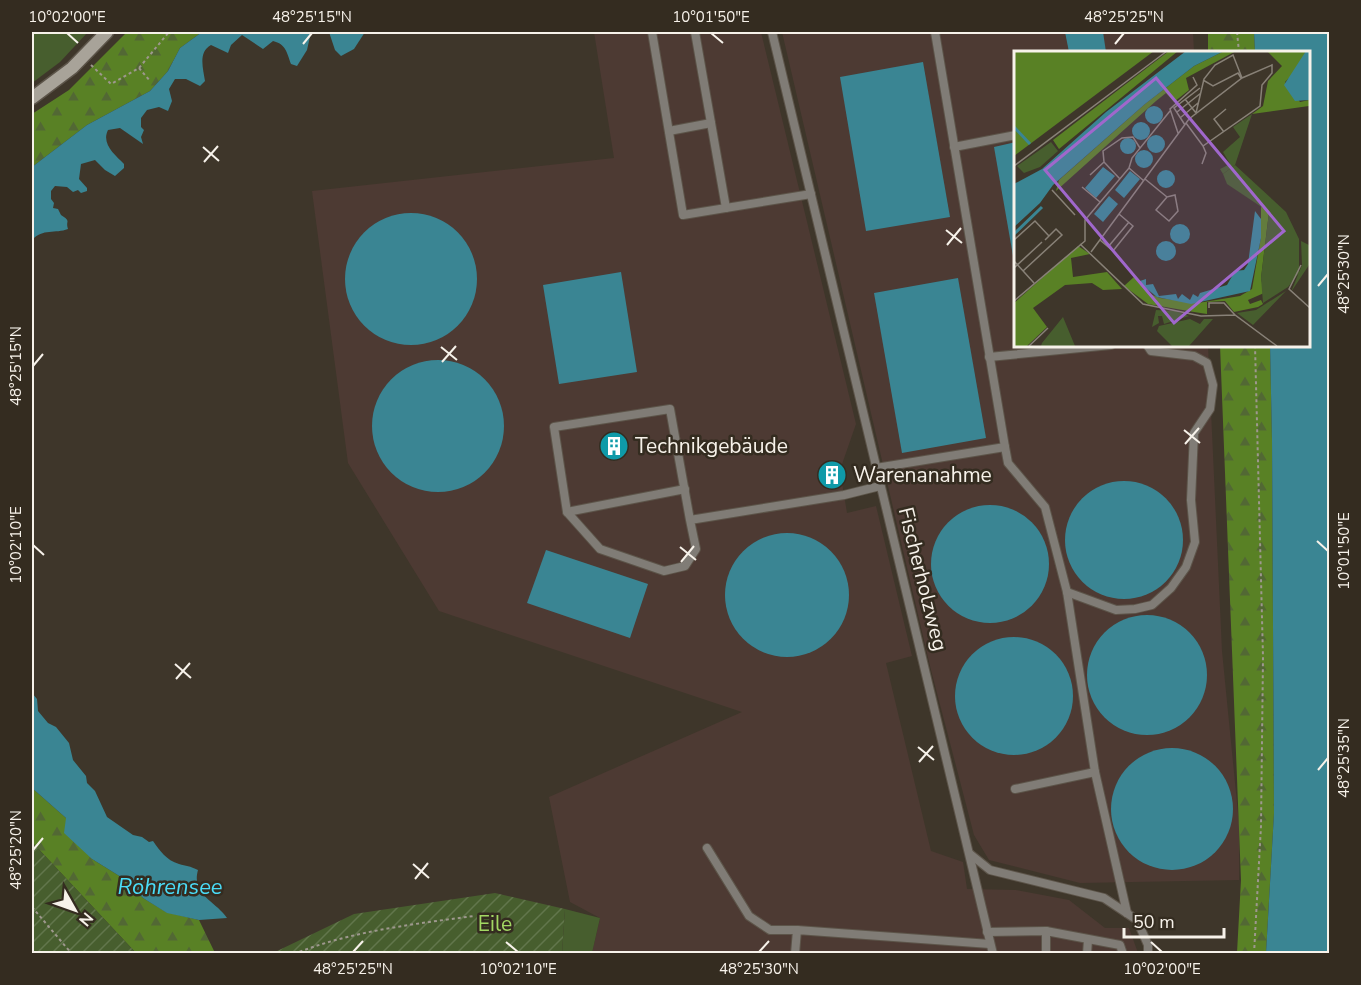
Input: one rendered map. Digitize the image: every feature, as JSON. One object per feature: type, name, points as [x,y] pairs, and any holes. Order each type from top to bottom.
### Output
[{"type":"street","points":[[32,98],[72,68],[107,32]]},
{"type":"lane","points":[[652,32],[683,215],[811,194]]},
{"type":"lane","points":[[695,32],[726,208]]},
{"type":"lane","name":"Fischerholzweg","points":[[772,32],[993,954]]},
{"type":"lane","points":[[935,32],[1008,463],[1046,507],[1066,592],[1095,772],[1127,913]]},
{"type":"lane","points":[[669,131],[711,123]]},
{"type":"lane","points":[[954,147],[1014,135]]},
{"type":"lane","points":[[989,357],[1101,346]]},
{"type":"lane","points":[[1066,592],[1116,610],[1135,609],[1152,604],[1171,588],[1186,567],[1195,542],[1191,500],[1194,433],[1210,409],[1213,385],[1207,363],[1194,356],[1151,351],[1148,346]]},
{"type":"lane","points":[[670,409],[696,549],[685,566],[664,571],[600,549],[567,512],[554,427],[670,409]]},
{"type":"lane","points":[[876,468],[1005,447]]},
{"type":"lane","points":[[690,520],[880,486]]},
{"type":"lane","points":[[567,512],[685,489]]},
{"type":"lane","points":[[1015,789],[1095,772]]},
{"type":"lane","points":[[707,848],[749,915],[770,930],[990,944]]},
{"type":"lane","points":[[970,854],[990,870],[1104,898],[1137,920],[1148,945],[1148,954]]},
{"type":"lane","points":[[795,954],[797,930]]},
{"type":"lane","points":[[1046,931],[1046,954]]},
{"type":"lane","points":[[987,932],[1046,931],[1120,945],[1123,954]]},
{"type":"lane","points":[[1087,954],[1088,940]]},
{"type":"path","points":[[82,57],[111,84],[139,68],[169,32]]},
{"type":"path","points":[[1237,32],[1239,51]]},
{"type":"path","points":[[139,68],[150,81]]},
{"type":"path","points":[[1254,954],[1261,826],[1263,657],[1256,346]]},
{"type":"path","points":[[32,908],[72,954]]},
{"type":"path","points":[[294,954],[317,944],[360,934],[474,916]]},
{"type":"shaded area","points":[[594,32],[761,32],[856,424],[840,470],[847,513],[876,506],[912,656],[886,663],[931,851],[963,862],[967,889],[1016,890],[1069,900],[1105,928],[1129,928],[1138,953],[592,953],[600,918],[570,902],[549,797],[742,712],[439,611],[348,463],[312,191],[614,158]]},
{"type":"shaded area","points":[[782,32],[1193,32],[1194,51],[1014,51],[1014,346],[1208,346],[1222,651],[1239,823],[1239,880],[1080,883],[989,860],[974,835],[931,670]]},
{"type":"green space","points":[[32,32],[88,32],[60,62],[32,83]]},
{"type":"green space","points":[[127,32],[202,32],[180,48],[168,71],[150,91],[87,125],[32,167],[32,114],[69,90]]},
{"type":"green space","points":[[1208,32],[1254,32],[1255,51],[1208,51]]},
{"type":"green space","points":[[1220,346],[1270,346],[1274,813],[1266,953],[1237,953],[1241,880]]},
{"type":"green space","points":[[32,788],[66,818],[92,859],[121,877],[143,898],[166,912],[199,920],[215,953],[136,953],[32,842]]},
{"type":"green space","points":[[32,842],[136,953],[32,953]]},
{"type":"green space","name":"Eile","points":[[495,893],[565,909],[562,953],[273,953],[354,914]]},
{"type":"green space","points":[[565,909],[600,918],[592,953],[562,954]]},
{"type":"water","points":[[202,32],[311,32],[307,50],[297,66],[291,64],[283,47],[273,41],[263,49],[242,35],[231,45],[228,53],[211,45],[204,52],[202,61],[205,81],[200,86],[186,79],[175,79],[169,89],[172,101],[168,111],[159,107],[147,110],[141,118],[141,127],[144,130],[141,137],[143,144],[120,128],[108,130],[106,140],[108,145],[124,164],[124,168],[115,176],[95,160],[81,164],[79,179],[87,191],[73,192],[67,187],[55,186],[51,191],[53,208],[58,209],[67,220],[68,229],[40,234],[32,240],[32,167],[87,125],[150,91],[168,71],[180,48]]},
{"type":"water","points":[[329,32],[365,32],[354,49],[341,56],[335,50]]},
{"type":"water","points":[[1065,32],[1103,32],[1106,51],[1069,51]]},
{"type":"water","points":[[1254,32],[1329,32],[1329,953],[1266,953],[1274,813],[1270,346],[1310,346],[1310,51],[1255,51]]},
{"type":"water","points":[[923,62],[950,217],[866,231],[840,77]]},
{"type":"water","points":[[1014,142],[1014,262],[994,147]]},
{"type":"water","points":[[411,213],[436,218],[458,232],[472,254],[477,279],[472,304],[458,326],[436,340],[411,345],[386,340],[364,326],[350,304],[345,279],[350,254],[364,232],[386,218]]},
{"type":"water","points":[[621,272],[637,372],[559,384],[543,285]]},
{"type":"water","points":[[958,278],[986,438],[902,453],[874,293]]},
{"type":"water","points":[[438,360],[463,365],[485,379],[499,401],[504,426],[499,451],[485,473],[463,487],[438,492],[413,487],[391,473],[377,451],[372,426],[377,401],[391,379],[413,365]]},
{"type":"water","points":[[1124,481],[1147,485],[1166,498],[1179,517],[1183,540],[1179,563],[1166,582],[1147,595],[1124,599],[1101,595],[1082,582],[1069,563],[1065,540],[1069,517],[1082,498],[1101,485]]},
{"type":"water","points":[[990,505],[1013,509],[1032,522],[1045,541],[1049,564],[1045,587],[1032,606],[1013,619],[990,623],[967,619],[948,606],[935,587],[931,564],[935,541],[948,522],[967,509]]},
{"type":"water","points":[[787,533],[811,538],[831,551],[844,571],[849,595],[844,619],[831,639],[811,652],[787,657],[763,652],[743,639],[730,619],[725,595],[730,571],[743,551],[763,538]]},
{"type":"water","points":[[546,550],[648,584],[630,638],[527,603]]},
{"type":"water","points":[[1147,615],[1170,620],[1189,633],[1202,652],[1207,675],[1202,698],[1189,717],[1170,730],[1147,735],[1124,730],[1105,717],[1092,698],[1087,675],[1092,652],[1105,633],[1124,620]]},
{"type":"water","points":[[1014,637],[1037,641],[1056,654],[1069,673],[1073,696],[1069,719],[1056,738],[1037,751],[1014,755],[991,751],[972,738],[959,719],[955,696],[959,673],[972,654],[991,641]]},
{"type":"water","name":"Röhrensee","points":[[32,693],[37,699],[38,711],[69,743],[73,760],[86,776],[87,783],[95,791],[107,817],[133,835],[149,842],[153,841],[170,860],[198,870],[197,879],[201,892],[227,918],[199,920],[167,913],[143,898],[121,877],[92,859],[64,833],[66,818],[32,788]]},
{"type":"water","points":[[1172,748],[1195,752],[1215,766],[1229,786],[1233,809],[1229,832],[1215,852],[1195,866],[1172,870],[1149,866],[1129,852],[1115,832],[1111,809],[1115,786],[1129,766],[1149,752]]},
{"type":"place","name":"Technikgebäude","points":[[614,446]]},
{"type":"place","name":"Warenanahme","points":[[832,475]]}]
